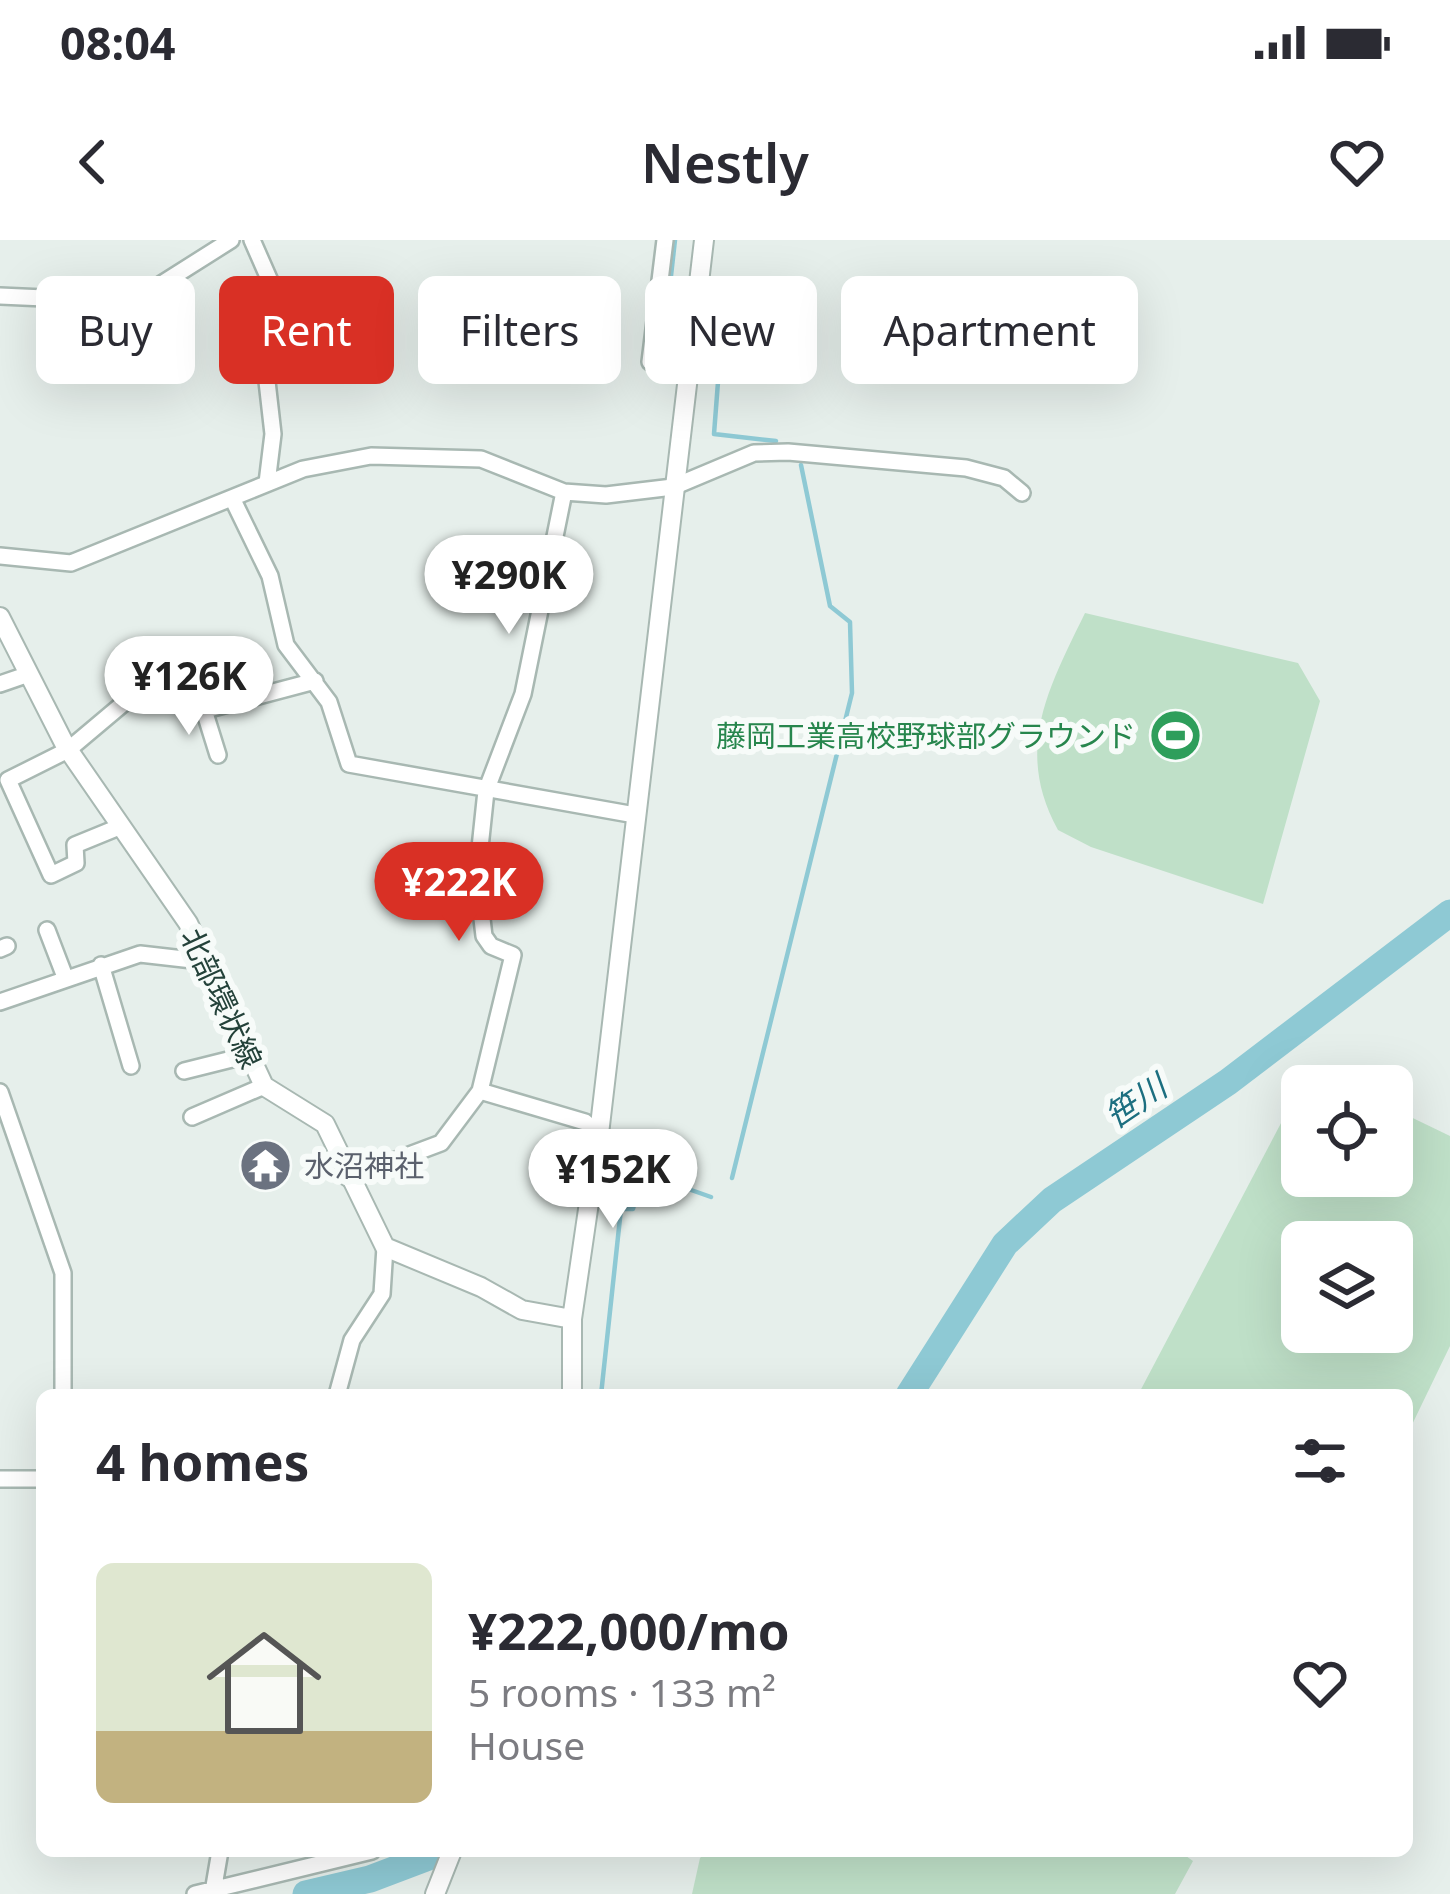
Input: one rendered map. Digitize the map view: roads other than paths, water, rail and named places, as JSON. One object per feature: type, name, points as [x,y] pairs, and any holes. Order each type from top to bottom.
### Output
[{"type":"street","points":[[0,296],[133,302],[232,240]]},
{"type":"street","points":[[252,240],[270,281],[260,311],[273,434],[267,483]]},
{"type":"street","points":[[661,276],[665,240]]},
{"type":"street","points":[[572,1389],[572,1319],[599,1134],[704,240]]},
{"type":"street","points":[[0,556],[71,563],[303,469],[371,456],[481,459],[564,492],[626,495],[673,487],[754,453],[788,452],[966,468],[1004,478],[1022,493]]},
{"type":"street","points":[[348,1178],[441,1143],[480,1091],[512,955],[491,946],[484,936],[477,876],[486,791],[523,694],[564,492]]},
{"type":"street","points":[[233,500],[270,577],[286,645],[329,702],[349,764],[635,815]]},
{"type":"street","name":"北部環状線","points":[[0,617],[68,750],[209,962],[264,1087],[325,1124],[385,1247]]},
{"type":"street","points":[[0,684],[29,674]]},
{"type":"street","points":[[119,826],[75,845],[76,863],[51,875],[8,779],[68,750],[150,681],[194,713],[315,681]]},
{"type":"street","points":[[204,710],[218,755]]},
{"type":"street","points":[[47,930],[65,977]]},
{"type":"street","points":[[0,1002],[140,954],[209,962]]},
{"type":"street","points":[[101,965],[131,1066]]},
{"type":"street","points":[[184,1071],[248,1055]]},
{"type":"street","points":[[192,1117],[264,1087]]},
{"type":"street","points":[[480,1091],[585,1122],[599,1134]]},
{"type":"street","points":[[0,1092],[63,1273],[64,1389]]},
{"type":"street","points":[[339,1389],[352,1340],[382,1294],[385,1247],[481,1287],[522,1310],[572,1319]]},
{"type":"street","points":[[0,1479],[36,1479]]},
{"type":"street","points":[[214,1886],[219,1857]]},
{"type":"street","points":[[195,1894],[346,1857]]},
{"type":"street","points":[[438,1885],[450,1857]]},
{"type":"waterway","points":[[671,276],[675,240]]},
{"type":"waterway","points":[[718,384],[714,434],[776,441]]},
{"type":"waterway","points":[[732,1178],[852,693],[850,622],[830,606],[801,465]]},
{"type":"waterway","name":"笹川","points":[[913,1389],[1005,1244],[1052,1200],[1228,1082],[1450,913]]},
{"type":"waterway","points":[[602,1389],[621,1209],[633,1209],[643,1173],[711,1197]]},
{"type":"waterway","name":"笹川","points":[[306,1894],[370,1879],[428,1857]]},
{"type":"place","name":"藤岡工業高校野球部グラウンド","points":[[1175,735]]},
{"type":"place","name":"水沼神社","points":[[265,1165]]}]
